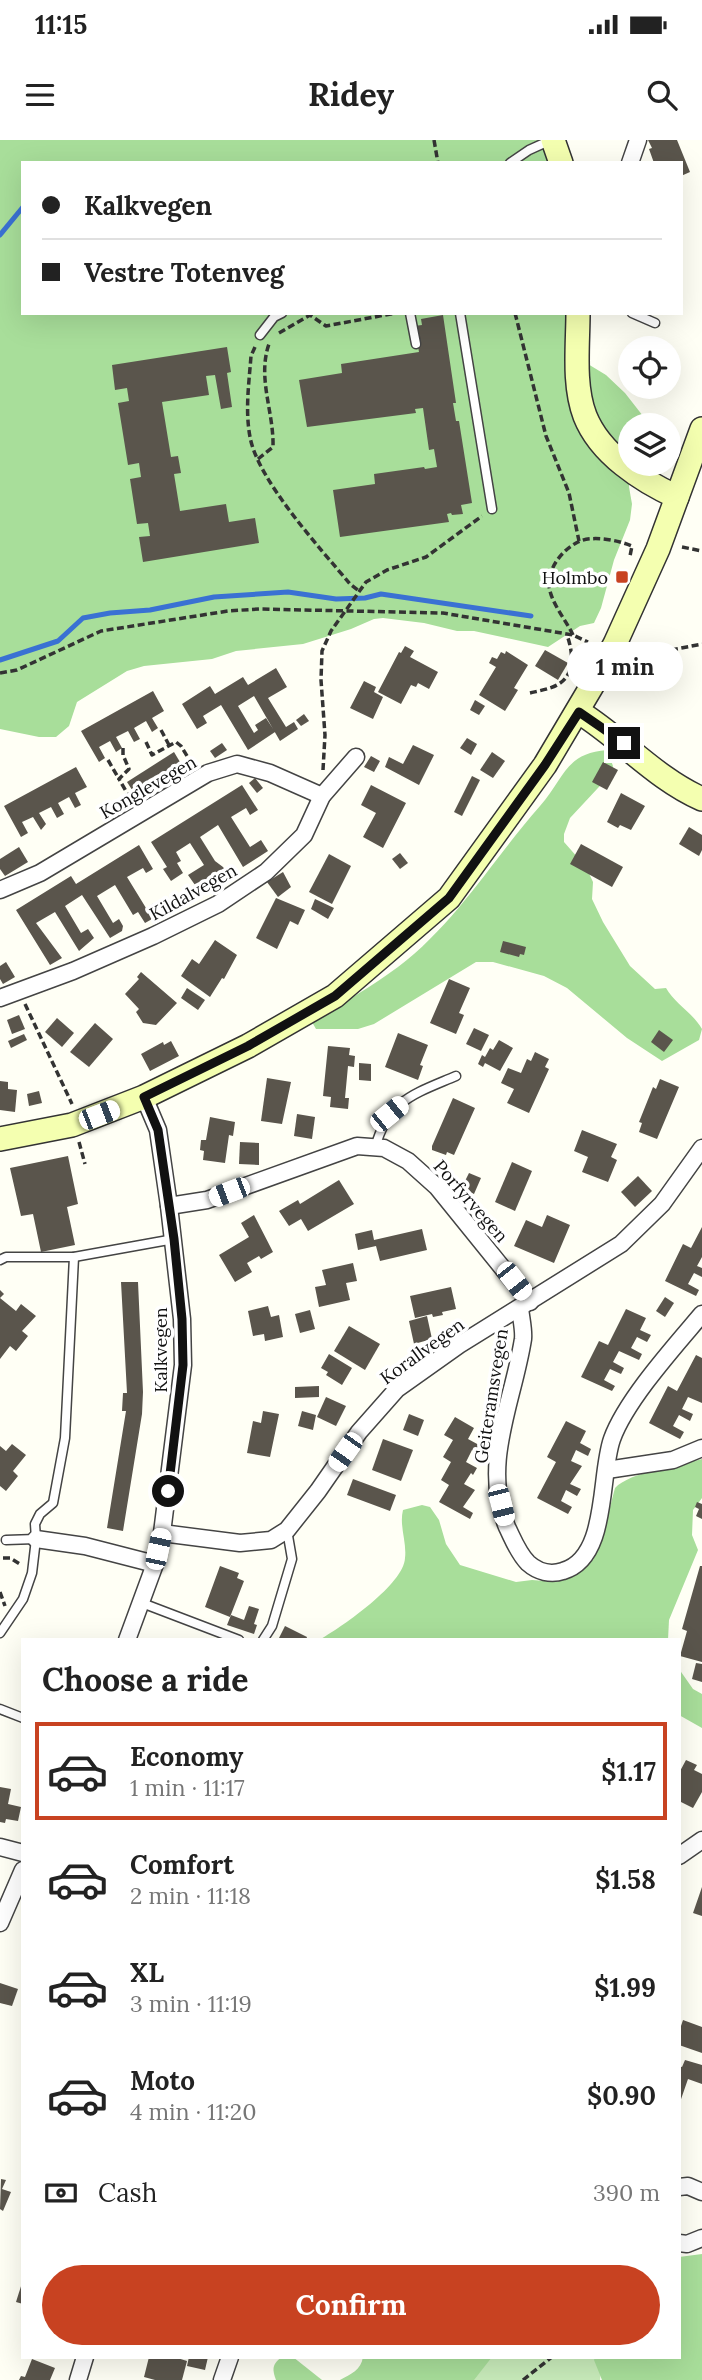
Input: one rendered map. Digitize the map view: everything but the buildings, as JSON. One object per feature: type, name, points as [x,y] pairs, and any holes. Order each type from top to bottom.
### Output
[{"type":"main road","points":[[552,140],[560,161]]},
{"type":"main road","points":[[578,315],[580,391],[585,416],[600,439],[624,465],[653,486],[677,497]]},
{"type":"main road","points":[[0,1139],[77,1129],[248,1046],[335,996],[449,898],[545,765],[579,712],[615,644],[658,549],[702,429]]},
{"type":"main road","points":[[579,712],[605,728],[683,790],[702,799]]},
{"type":"street","points":[[631,161],[638,140]]},
{"type":"street","name":"Kildalvegen","points":[[0,998],[153,936],[218,904],[266,872],[304,835],[322,796],[356,757]]},
{"type":"street","name":"Konglevegen","points":[[0,890],[40,873],[200,778],[237,764],[270,774],[322,796]]},
{"type":"street","name":"Kalkvegen","points":[[128,1638],[155,1564],[162,1534],[183,1365],[182,1319],[174,1239],[158,1130],[144,1097]]},
{"type":"street","name":"Porfyrvegen","points":[[169,1206],[207,1200],[357,1146],[384,1148],[408,1161],[437,1187],[525,1305]]},
{"type":"street","name":"Korallvegen","points":[[162,1534],[240,1544],[271,1539],[286,1530],[318,1492],[359,1432],[397,1389],[458,1345],[621,1244],[662,1204],[702,1148]]},
{"type":"street","name":"Geiteramsvegen","points":[[525,1305],[523,1337],[497,1454],[498,1490],[514,1544],[529,1564],[542,1572],[556,1573],[573,1569],[584,1558],[593,1540],[612,1439],[626,1413],[702,1314]]},
{"type":"street","points":[[607,1470],[673,1460],[702,1448]]},
{"type":"street","points":[[36,1538],[85,1546],[155,1564]]},
{"type":"street","points":[[0,1847],[21,1852]]},
{"type":"street","points":[[0,1923],[16,1904],[21,1880]]},
{"type":"street","points":[[681,2187],[700,2188]]},
{"type":"street","points":[[681,2243],[687,2244],[702,2238]]},
{"type":"street","points":[[78,2380],[84,2359]]},
{"type":"street","points":[[222,2380],[229,2359]]},
{"type":"lane","points":[[513,161],[528,150],[552,140]]},
{"type":"lane","points":[[260,335],[278,315]]},
{"type":"lane","points":[[410,315],[416,344]]},
{"type":"lane","points":[[460,315],[492,509]]},
{"type":"lane","points":[[636,315],[654,323]]},
{"type":"lane","points":[[375,1148],[389,1114],[408,1099],[456,1076]]},
{"type":"lane","points":[[0,1260],[6,1257],[74,1257],[174,1239]]},
{"type":"lane","points":[[0,1633],[23,1599],[33,1565],[35,1524],[40,1514],[53,1503],[65,1437],[74,1257]]},
{"type":"lane","points":[[264,1638],[272,1626],[292,1559],[286,1530]]},
{"type":"lane","points":[[6,1540],[36,1538]]},
{"type":"lane","points":[[142,1603],[234,1638]]},
{"type":"lane","points":[[0,1709],[21,1717]]},
{"type":"path","points":[[433,140],[438,161]]},
{"type":"path","points":[[258,458],[273,447],[265,359],[269,345],[278,333],[310,315],[326,326],[385,315]]},
{"type":"path","points":[[516,315],[546,436],[569,493],[579,541]]},
{"type":"path","points":[[260,335],[251,356],[248,400],[250,439],[258,458],[288,508],[350,584],[359,591]]},
{"type":"path","points":[[322,796],[325,735],[322,651],[331,631],[359,591],[374,577],[426,557],[492,509]]},
{"type":"path","points":[[573,635],[550,593],[549,583],[555,564],[579,541],[596,539],[632,546],[626,566]]},
{"type":"path","points":[[681,547],[702,551]]},
{"type":"path","points":[[0,673],[17,670],[101,632],[238,610],[443,613],[573,635],[588,642]]},
{"type":"path","points":[[530,694],[556,686],[572,667],[572,654],[566,634]]},
{"type":"path","points":[[671,650],[702,644]]},
{"type":"path","points":[[161,730],[169,745]]},
{"type":"path","points":[[146,742],[152,755],[176,741],[200,778]]},
{"type":"path","points":[[119,779],[129,769],[122,748]]},
{"type":"path","points":[[108,760],[139,814]]},
{"type":"path","points":[[19,992],[72,1103],[85,1164]]},
{"type":"path","points":[[3,1558],[10,1558],[22,1565],[33,1565]]},
{"type":"path","points":[[523,2380],[549,2359]]},
{"type":"green space","points":[[0,140],[566,140],[573,161],[21,161],[21,315],[573,315],[578,358],[606,375],[618,386],[618,399],[630,399],[641,413],[618,413],[618,476],[629,476],[632,504],[630,520],[594,623],[580,626],[548,647],[474,631],[457,631],[424,623],[383,618],[303,644],[236,651],[212,659],[144,666],[127,671],[77,702],[69,726],[56,737],[39,737],[0,729]]},
{"type":"green space","points":[[607,750],[613,766],[611,774],[570,818],[564,842],[586,867],[593,882],[592,899],[630,966],[655,989],[666,988],[694,1018],[702,1029],[699,1040],[662,1061],[627,1038],[567,988],[544,976],[493,962],[476,962],[374,1024],[358,1029],[316,1029],[312,1022],[367,988],[419,950],[456,911],[567,769],[582,756]]},
{"type":"green space","points":[[702,1459],[702,1498],[693,1510],[692,1535],[698,1550],[669,1620],[668,1638],[323,1638],[371,1603],[395,1580],[405,1558],[403,1510],[422,1505],[430,1507],[439,1520],[446,1544],[460,1565],[516,1582],[557,1582],[593,1560],[600,1545],[615,1488],[643,1473]]},
{"type":"green space","points":[[681,1672],[693,1689],[702,1694],[702,1728],[681,1716]]},
{"type":"green space","points":[[702,2254],[702,2380],[602,2380],[594,2359],[681,2359],[681,2257]]},
{"type":"green space","points":[[280,2359],[296,2359],[322,2380],[276,2380],[276,2362]]},
{"type":"green space","points":[[466,2359],[602,2359],[600,2380],[460,2380]]},
{"type":"green space","points":[[490,2359],[474,2380],[340,2380],[352,2374],[362,2361]]},
{"type":"waterway","points":[[0,235],[21,209]]},
{"type":"waterway","points":[[0,660],[58,641],[83,618],[150,610],[214,597],[288,592],[336,599],[365,598],[381,594],[531,616]]},
{"type":"place","name":"Holmbo","points":[[622,577]]},
{"type":"route","points":[[168,1491],[183,1365],[182,1319],[174,1239],[158,1130],[144,1097],[248,1046],[335,996],[449,898],[545,765],[579,712],[624,743]]}]
